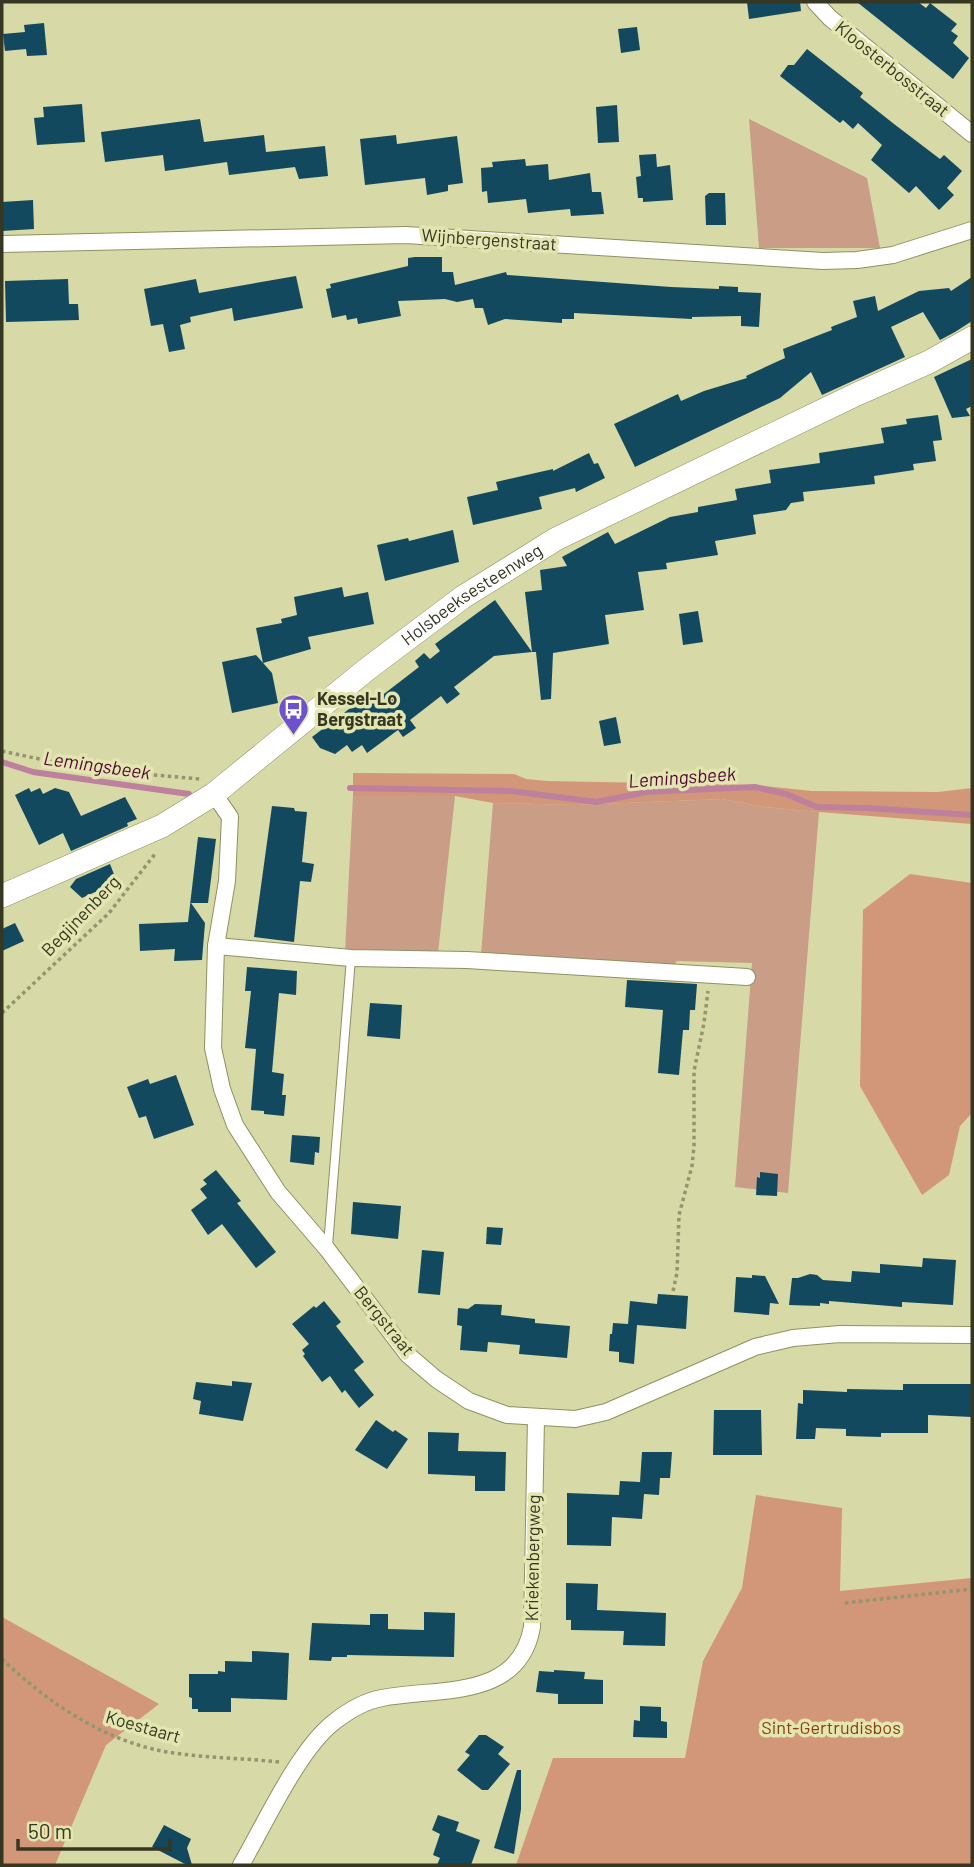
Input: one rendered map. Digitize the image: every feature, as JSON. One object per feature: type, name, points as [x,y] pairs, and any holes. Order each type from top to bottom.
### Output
[{"type":"street","name":"Kloosterbosstraat","points":[[815,2],[830,18],[972,134]]},
{"type":"street","name":"Wijnbergenstraat","points":[[2,244],[406,235],[823,261],[893,255],[972,230]]},
{"type":"street","name":"Holsbeeksesteenweg","points":[[2,895],[162,826],[215,794],[366,670],[452,605],[556,540],[830,406],[929,362],[972,338]]},
{"type":"street","name":"Bergstraat","points":[[215,794],[230,817],[227,881],[216,946],[213,1048],[222,1089],[235,1125],[278,1192],[327,1249],[408,1354],[436,1379],[469,1401],[507,1415],[575,1419],[606,1412],[744,1351],[793,1338],[840,1334],[972,1335]]},
{"type":"street","points":[[216,946],[351,958],[467,960],[747,977]]},
{"type":"street","name":"Kriekenbergweg","points":[[242,1865],[299,1763],[311,1745],[332,1723],[363,1704],[379,1698],[480,1685],[505,1675],[513,1667],[528,1641],[532,1627],[536,1418]]},
{"type":"lane","points":[[327,1249],[351,958]]},
{"type":"path","points":[[2,751],[86,769],[198,778],[215,794]]},
{"type":"path","name":"Begijnenberg","points":[[2,1013],[109,912],[155,854],[162,826]]},
{"type":"path","points":[[673,1291],[677,1273],[679,1215],[694,1146],[694,1071],[704,1024],[709,975]]},
{"type":"path","points":[[845,1603],[972,1589]]},
{"type":"path","name":"Koestaart","points":[[2,1659],[45,1696],[102,1732],[166,1752],[299,1763]]},
{"type":"shaded area","points":[[749,119],[867,178],[880,248],[759,248]]},
{"type":"shaded area","points":[[353,796],[455,796],[438,953],[345,952]]},
{"type":"shaded area","points":[[722,799],[765,807],[819,812],[788,1193],[735,1187],[752,963],[676,961],[675,968],[481,955],[493,803],[575,805]]},
{"type":"green space","points":[[353,773],[514,774],[526,779],[547,781],[755,785],[812,791],[938,792],[972,788],[972,824],[765,807],[722,799],[575,805],[493,803],[455,796],[353,796]]},
{"type":"green space","points":[[910,874],[972,883],[972,1113],[960,1126],[949,1175],[922,1195],[860,1086],[863,910]]},
{"type":"green space","name":"Sint-Gertrudisbos","points":[[756,1495],[842,1508],[840,1591],[972,1578],[972,1865],[516,1865],[553,1758],[685,1758],[703,1661],[742,1588]]},
{"type":"green space","points":[[2,1617],[159,1704],[106,1745],[55,1865],[2,1865]]},
{"type":"building","points":[[747,2],[800,2],[801,11],[749,19]]},
{"type":"building","points":[[857,2],[918,2],[926,8],[930,3],[957,24],[951,31],[958,36],[953,43],[969,58],[953,79]]},
{"type":"building","points":[[44,23],[47,55],[27,56],[26,49],[5,51],[3,34],[25,32],[24,25]]},
{"type":"building","points":[[637,27],[640,50],[621,53],[618,29]]},
{"type":"building","points":[[807,49],[863,93],[860,97],[894,124],[940,159],[944,155],[962,171],[947,188],[954,195],[939,210],[916,186],[909,193],[871,160],[882,145],[858,123],[853,129],[843,120],[840,123],[780,76],[788,65],[794,65]]},
{"type":"building","points":[[82,104],[85,142],[37,145],[34,118],[44,117],[43,107]]},
{"type":"building","points":[[617,105],[619,142],[598,143],[596,107]]},
{"type":"building","points":[[200,119],[204,142],[264,135],[266,152],[325,146],[328,176],[299,179],[295,167],[229,175],[227,162],[165,171],[163,155],[105,162],[101,132]]},
{"type":"building","points":[[396,135],[397,144],[457,136],[463,183],[448,185],[448,191],[427,195],[425,178],[365,185],[360,139]]},
{"type":"building","points":[[656,154],[657,167],[670,165],[673,200],[643,202],[643,198],[638,198],[636,177],[641,176],[639,155]]},
{"type":"building","points":[[525,159],[526,166],[548,164],[549,180],[590,173],[592,192],[601,192],[604,214],[571,216],[570,209],[528,213],[526,199],[488,203],[487,191],[482,192],[481,168],[493,167],[492,162]]},
{"type":"building","points":[[709,193],[725,193],[726,225],[706,225],[705,196]]},
{"type":"building","points":[[33,200],[34,229],[2,231],[2,202]]},
{"type":"building","points":[[442,257],[442,272],[453,272],[455,285],[506,272],[507,275],[671,287],[738,287],[738,292],[761,293],[759,327],[741,326],[741,316],[692,319],[574,313],[574,319],[562,319],[562,323],[505,319],[488,325],[483,308],[475,308],[473,299],[457,302],[445,299],[398,301],[401,316],[358,324],[357,318],[347,320],[346,315],[332,318],[326,289],[331,288],[330,284],[408,266],[408,258]]},
{"type":"building","points":[[296,276],[303,308],[234,321],[232,308],[190,317],[191,322],[180,325],[185,349],[169,352],[163,324],[151,326],[144,289],[196,279],[199,293]]},
{"type":"building","points":[[972,277],[972,321],[940,340],[923,312],[891,327],[905,357],[822,395],[811,372],[780,398],[635,467],[614,424],[678,394],[681,401],[747,378],[746,376],[785,358],[783,349],[857,317],[853,301],[875,296],[878,311],[919,291],[949,288],[951,291]]},
{"type":"building","points":[[68,279],[69,304],[78,304],[79,320],[6,322],[5,281]]},
{"type":"building","points":[[972,359],[972,406],[966,409],[970,416],[952,418],[934,377]]},
{"type":"building","points":[[938,415],[942,440],[933,441],[936,461],[913,464],[914,470],[874,476],[875,484],[803,492],[804,501],[791,503],[786,510],[753,515],[756,534],[715,541],[718,555],[666,563],[667,569],[638,572],[644,610],[605,615],[609,644],[553,653],[551,699],[541,700],[525,592],[542,590],[540,570],[567,566],[562,557],[608,532],[615,544],[670,517],[698,512],[698,507],[737,500],[735,489],[771,483],[769,470],[820,463],[819,453],[884,443],[881,428],[907,424],[906,419]]},
{"type":"building","points":[[589,453],[594,464],[598,463],[605,478],[576,492],[575,488],[539,497],[542,509],[473,525],[467,497],[498,490],[496,482],[553,471]]},
{"type":"building","points":[[453,530],[459,562],[385,581],[377,545],[408,538],[409,541]]},
{"type":"building","points":[[342,587],[344,597],[368,592],[374,624],[308,637],[311,649],[263,663],[256,628],[282,623],[281,619],[297,615],[294,597]]},
{"type":"building","points":[[495,600],[532,652],[494,656],[454,687],[460,694],[447,704],[441,696],[410,720],[416,728],[403,737],[398,730],[367,753],[362,745],[352,752],[347,745],[335,754],[320,748],[312,737],[361,700],[367,707],[419,667],[415,661],[424,653],[430,659],[440,651],[435,644]]},
{"type":"building","points":[[698,611],[703,642],[683,645],[679,614]]},
{"type":"building","points":[[256,655],[272,673],[278,703],[232,713],[222,662]]},
{"type":"building","points":[[616,717],[621,743],[604,746],[599,721]]},
{"type":"building","points":[[29,788],[31,792],[40,788],[43,794],[55,788],[69,792],[81,816],[125,797],[137,819],[127,823],[128,826],[71,851],[63,833],[39,845],[15,795]]},
{"type":"building","points":[[272,806],[307,812],[302,862],[314,864],[311,882],[300,881],[294,942],[254,937]]},
{"type":"building","points":[[198,837],[216,839],[208,903],[191,903],[205,923],[202,960],[174,961],[175,949],[140,951],[139,924],[188,922]]},
{"type":"building","points":[[110,864],[117,882],[82,898],[70,887],[76,879]]},
{"type":"building","points":[[15,923],[24,941],[2,951],[2,929]]},
{"type":"building","points":[[247,967],[297,971],[296,995],[279,993],[272,1072],[284,1074],[284,1116],[251,1110],[256,1049],[245,1048],[251,991],[245,991]]},
{"type":"building","points":[[627,980],[697,984],[695,1010],[690,1010],[689,1030],[683,1030],[679,1075],[658,1073],[663,1010],[625,1007]]},
{"type":"building","points":[[370,1003],[402,1005],[400,1039],[367,1036]]},
{"type":"building","points":[[176,1075],[194,1125],[154,1139],[146,1116],[139,1118],[127,1087],[148,1079],[150,1084]]},
{"type":"building","points":[[292,1135],[320,1137],[319,1153],[315,1152],[314,1165],[290,1162]]},
{"type":"building","points":[[216,1170],[241,1201],[237,1203],[276,1252],[256,1268],[222,1224],[208,1235],[191,1210],[207,1198],[200,1189],[207,1184],[203,1180]]},
{"type":"building","points":[[760,1172],[778,1174],[777,1196],[756,1195]]},
{"type":"building","points":[[353,1202],[401,1206],[398,1239],[351,1234]]},
{"type":"building","points":[[487,1227],[503,1228],[501,1245],[486,1244]]},
{"type":"building","points":[[422,1250],[444,1252],[440,1295],[418,1293]]},
{"type":"building","points":[[923,1258],[956,1260],[953,1305],[902,1302],[902,1307],[829,1301],[829,1304],[820,1303],[820,1306],[789,1305],[792,1278],[810,1274],[823,1280],[851,1282],[852,1271],[880,1273],[880,1264],[922,1267]]},
{"type":"building","points":[[752,1275],[765,1276],[779,1304],[770,1303],[769,1315],[734,1312],[736,1277],[752,1278]]},
{"type":"building","points":[[658,1294],[688,1296],[686,1329],[637,1325],[634,1364],[619,1362],[619,1352],[609,1351],[613,1323],[628,1324],[630,1301],[657,1304]]},
{"type":"building","points":[[324,1301],[341,1322],[336,1326],[364,1362],[354,1370],[374,1395],[359,1408],[345,1390],[342,1393],[330,1376],[322,1382],[303,1356],[305,1354],[302,1350],[309,1344],[292,1324]]},
{"type":"building","points":[[475,1304],[502,1305],[501,1315],[535,1319],[535,1323],[570,1326],[567,1358],[519,1354],[520,1345],[488,1342],[487,1352],[460,1350],[462,1326],[457,1325],[458,1308],[468,1309]]},
{"type":"building","points":[[232,1381],[252,1383],[243,1421],[199,1414],[201,1401],[193,1399],[196,1382],[232,1386]]},
{"type":"building","points":[[903,1384],[972,1384],[972,1417],[928,1415],[928,1433],[881,1433],[881,1437],[846,1436],[846,1429],[816,1428],[815,1439],[796,1439],[798,1403],[803,1404],[803,1390],[903,1390]]},
{"type":"building","points":[[714,1410],[761,1410],[762,1455],[713,1455]]},
{"type":"building","points":[[376,1420],[408,1439],[387,1469],[355,1450]]},
{"type":"building","points":[[428,1432],[459,1433],[458,1451],[506,1452],[505,1491],[475,1491],[475,1476],[428,1474]]},
{"type":"building","points":[[642,1452],[672,1452],[670,1478],[660,1478],[659,1495],[644,1494],[642,1519],[612,1517],[611,1546],[567,1545],[567,1493],[619,1495],[620,1481],[640,1482]]},
{"type":"building","points":[[566,1583],[598,1584],[597,1610],[666,1613],[665,1646],[623,1645],[624,1631],[571,1630],[571,1620],[566,1620]]},
{"type":"building","points":[[424,1612],[455,1613],[454,1657],[347,1655],[332,1657],[331,1661],[309,1660],[312,1623],[370,1625],[370,1614],[388,1614],[388,1629],[424,1630]]},
{"type":"building","points":[[252,1651],[289,1653],[287,1700],[231,1698],[231,1712],[198,1712],[198,1709],[192,1709],[189,1674],[225,1672],[225,1661],[252,1662]]},
{"type":"building","points":[[539,1671],[585,1672],[584,1679],[603,1680],[603,1704],[558,1704],[558,1694],[536,1692]]},
{"type":"building","points":[[640,1706],[661,1707],[661,1721],[667,1722],[667,1738],[633,1737],[634,1720],[640,1721]]},
{"type":"building","points":[[479,1735],[486,1735],[504,1747],[498,1754],[510,1764],[488,1790],[482,1790],[457,1770],[470,1755],[465,1752]]},
{"type":"building","points":[[517,1770],[521,1770],[521,1809],[514,1854],[494,1848]]},
{"type":"building","points":[[438,1815],[459,1822],[456,1831],[480,1840],[471,1865],[437,1865],[440,1858],[433,1855],[440,1834],[432,1830]]},
{"type":"building","points":[[164,1825],[191,1839],[187,1848],[192,1865],[152,1847]]},
{"type":"waterway","name":"Lemingsbeek","points":[[2,762],[33,772],[189,794]]},
{"type":"waterway","name":"Lemingsbeek","points":[[350,788],[511,791],[596,802],[647,792],[755,787],[786,794],[817,807],[972,815]]},
{"type":"place","name":"Kessel-Lo Bergstraat","points":[[294,736]]}]
